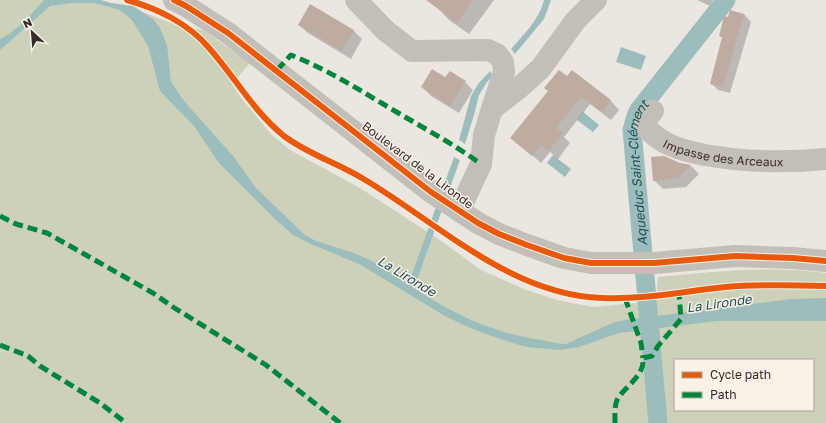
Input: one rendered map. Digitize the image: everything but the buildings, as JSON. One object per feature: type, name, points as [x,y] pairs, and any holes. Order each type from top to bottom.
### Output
[{"type":"street","name":"Boulevard de la Lironde","points":[[174,0],[228,33],[431,192],[478,223],[527,245],[564,258],[591,263],[654,262],[735,256],[793,258],[826,262]]},
{"type":"street","points":[[356,0],[386,31],[412,52],[488,50],[497,54],[503,62],[504,72],[484,135],[481,164],[459,211]]},
{"type":"street","points":[[492,109],[519,88],[541,68],[575,21],[596,0]]},
{"type":"street","name":"Impasse des Arceaux","points":[[653,111],[645,121],[647,129],[662,142],[683,150],[726,159],[752,161],[803,161],[826,159]]},
{"type":"green space","points":[[0,0],[92,0],[127,6],[181,27],[203,30],[250,63],[232,84],[242,99],[270,133],[290,150],[360,188],[437,238],[481,270],[524,289],[557,300],[593,307],[656,301],[658,277],[724,271],[756,270],[794,270],[826,273],[826,423],[0,423]]},
{"type":"water","name":"La Lironde","points":[[44,0],[101,0],[133,6],[153,19],[160,28],[167,45],[171,82],[184,101],[234,157],[256,188],[305,235],[316,241],[354,253],[372,261],[408,285],[454,157],[460,160],[414,288],[475,322],[508,333],[554,343],[566,344],[612,323],[625,320],[791,299],[826,298],[826,321],[717,321],[619,333],[579,347],[560,350],[526,347],[470,328],[445,316],[361,265],[293,235],[275,219],[219,163],[194,126],[160,91],[148,46],[132,20],[120,10],[95,3],[72,3],[50,6],[0,50],[0,39],[24,22]]},
{"type":"water","points":[[544,0],[551,0],[544,19],[515,54],[511,49],[535,20]]},
{"type":"water","points":[[621,47],[646,56],[641,70],[616,62]]},
{"type":"water","points":[[490,71],[493,76],[487,82],[479,95],[465,144],[459,140],[471,96],[478,84]]},
{"type":"water","points":[[583,112],[599,125],[593,132],[577,120]]},
{"type":"water","points":[[553,155],[571,169],[565,177],[547,163]]},
{"type":"waterway","name":"Aqueduc Saint-Clément","points":[[658,423],[632,130],[639,110],[726,0]]},
{"type":"marked path","points":[[277,70],[291,55],[306,61],[360,90],[451,144],[481,164]]},
{"type":"marked path","points":[[0,216],[16,224],[47,233],[153,293],[266,365],[340,423]]},
{"type":"marked path","points":[[615,423],[615,410],[618,398],[635,380],[641,370],[643,358],[652,356],[658,346],[681,319],[679,293]]},
{"type":"marked path","points":[[625,298],[641,343],[643,358]]},
{"type":"marked path","points":[[0,345],[28,356],[40,366],[100,403],[126,423]]},
{"type":"cycle path","points":[[127,0],[161,12],[182,24],[201,39],[263,116],[284,136],[303,148],[362,178],[476,253],[505,270],[536,284],[568,294],[602,298],[633,298],[738,286],[826,286]]},
{"type":"cycle path","points":[[174,0],[228,33],[431,192],[478,223],[499,234],[564,258],[591,263],[654,263],[735,256],[826,261]]}]
